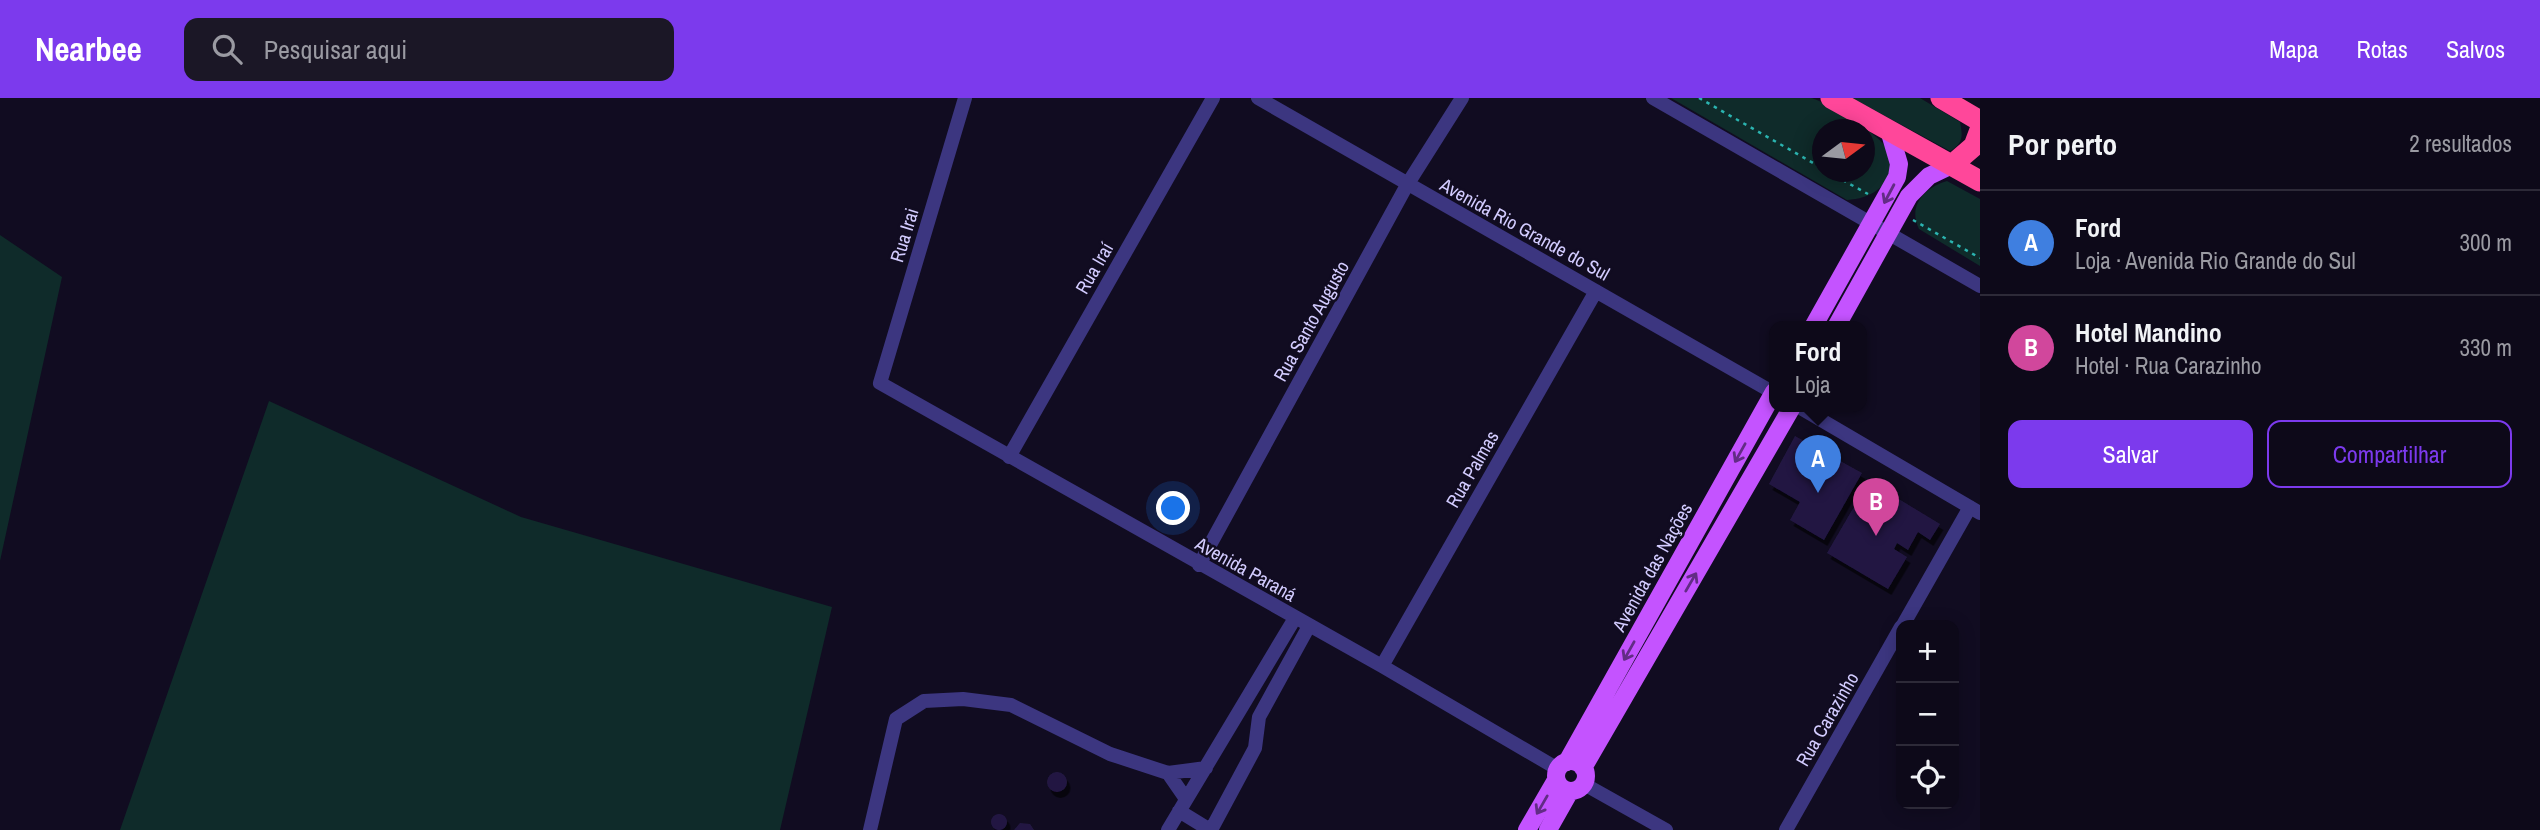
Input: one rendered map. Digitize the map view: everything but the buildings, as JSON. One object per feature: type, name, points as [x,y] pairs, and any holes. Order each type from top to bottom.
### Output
[{"type":"highway","points":[[1830,98],[1980,181]]},
{"type":"highway","points":[[1941,98],[1980,121]]},
{"type":"highway","points":[[1952,165],[1975,146],[1980,130]]},
{"type":"main road","points":[[1839,321],[1880,229],[1897,177],[1899,164],[1889,130]]},
{"type":"main road","points":[[1817,321],[1880,229],[1920,184],[1952,165]]},
{"type":"main road","name":"Avenida das Nações","points":[[1548,830],[1570,776],[1769,403]]},
{"type":"main road","name":"Avenida das Nações","points":[[1527,830],[1570,776],[1789,412]]},
{"type":"street","name":"Rua Irai","points":[[880,383],[965,98]]},
{"type":"street","name":"Rua Iraí","points":[[1009,457],[1213,98]]},
{"type":"street","name":"Avenida Rio Grande do Sul","points":[[1258,98],[1769,391]]},
{"type":"street","name":"Rua Santo Augusto","points":[[1199,565],[1408,185],[1462,98]]},
{"type":"street","points":[[1653,98],[1980,286]]},
{"type":"street","name":"Rua Palmas","points":[[1382,666],[1596,291]]},
{"type":"street","name":"Avenida Paraná","points":[[880,383],[1382,666],[1666,830]]},
{"type":"street","points":[[1808,412],[1975,510]]},
{"type":"street","name":"Rua Carazinho","points":[[1906,620],[1975,510]]},
{"type":"street","points":[[1168,830],[1295,618]]},
{"type":"street","points":[[1168,773],[1183,805],[1210,830],[1255,748],[1259,717],[1309,626]]},
{"type":"street","name":"Rua Carazinho","points":[[1786,830],[1896,637]]},
{"type":"street","points":[[1268,662],[1284,671]]},
{"type":"street","points":[[870,830],[896,719],[924,701],[963,699],[1011,705],[1110,754],[1168,773],[1206,768]]},
{"type":"path","points":[[1699,98],[1812,162]]},
{"type":"green space","points":[[1671,98],[1811,98],[1851,119],[1812,119],[1812,180]]},
{"type":"green space","points":[[1852,98],[1920,98],[1960,122],[1961,139],[1950,151]]},
{"type":"green space","points":[[1875,136],[1886,148],[1890,169],[1883,185],[1858,199],[1847,200],[1816,182],[1875,182]]},
{"type":"green space","points":[[1947,181],[1980,199],[1980,266],[1919,229],[1915,212],[1921,198],[1932,188]]},
{"type":"green space","points":[[0,235],[62,277],[0,561]]},
{"type":"green space","points":[[269,401],[521,517],[832,607],[780,830],[120,830]]},
{"type":"place","name":"Ford","points":[[1818,493]]},
{"type":"place","name":"Hotel Mandino","points":[[1876,536]]}]
